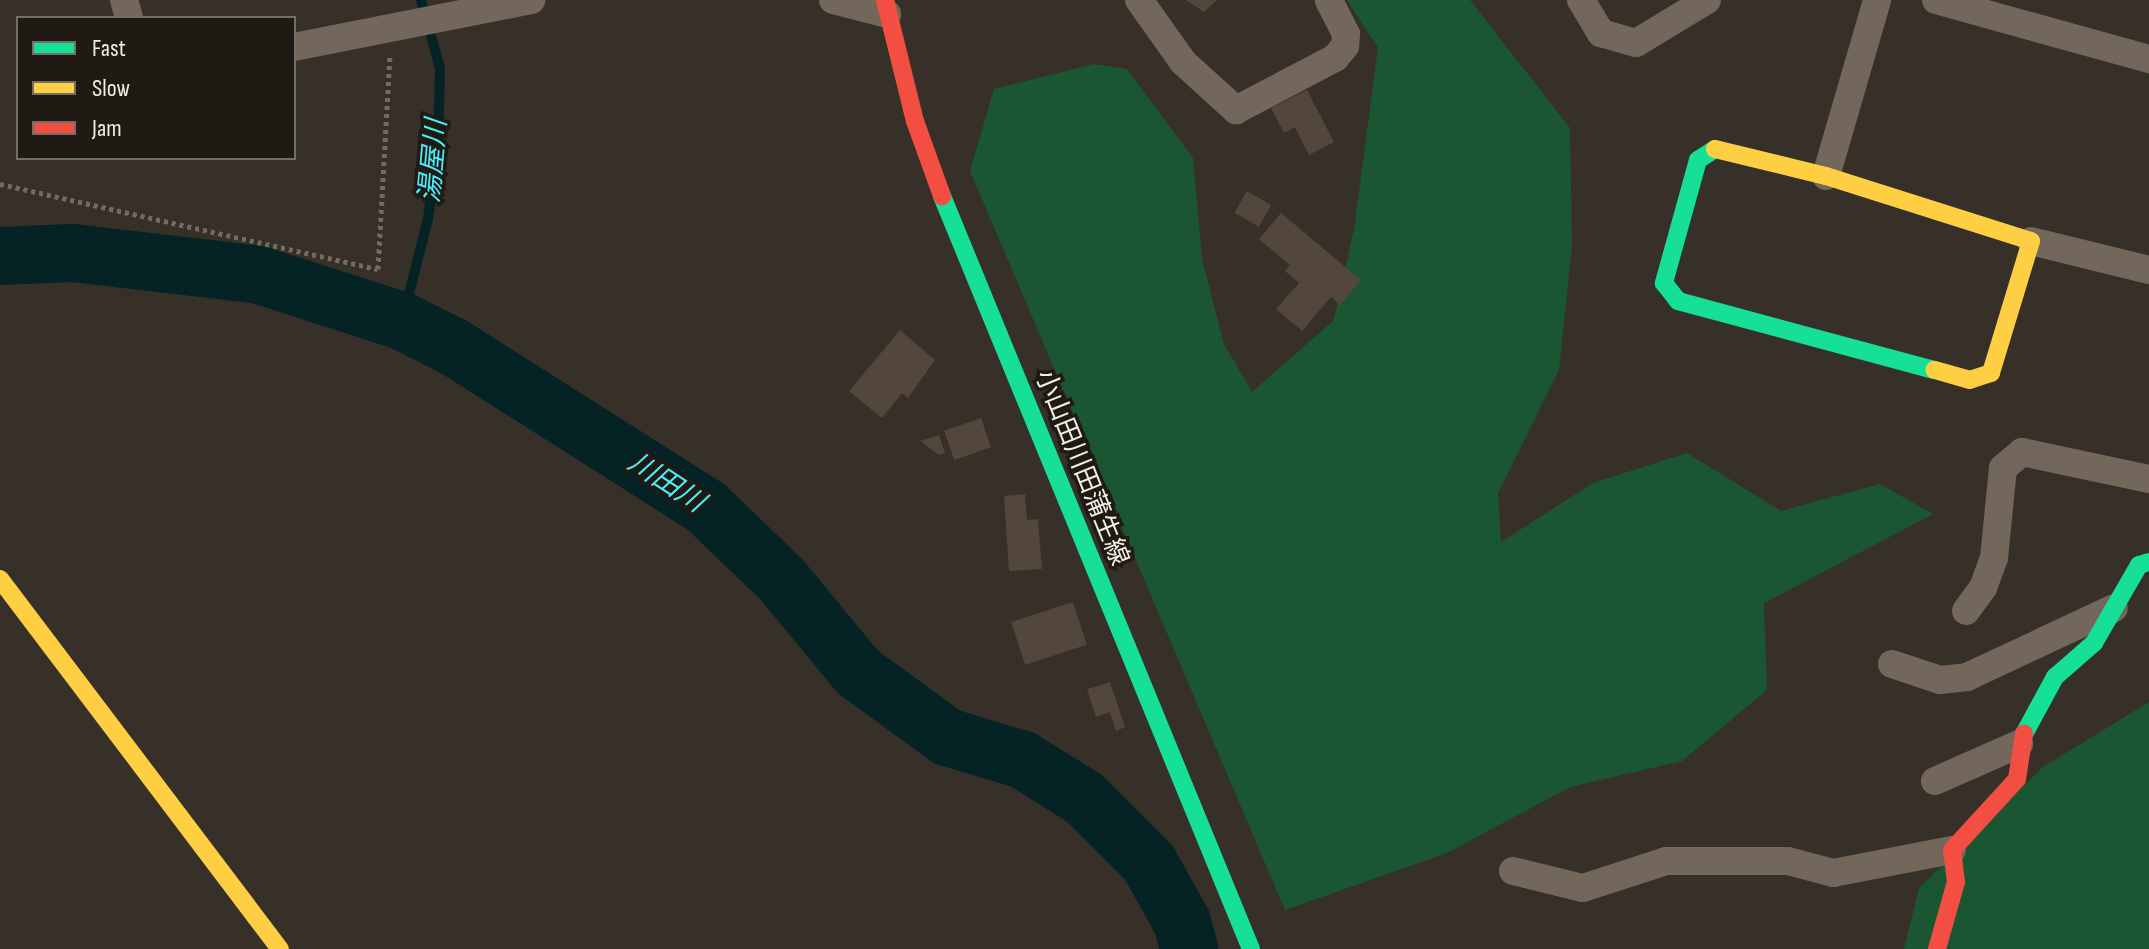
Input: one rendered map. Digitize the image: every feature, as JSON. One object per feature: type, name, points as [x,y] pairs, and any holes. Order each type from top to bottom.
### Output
[{"type":"street","points":[[296,47],[531,0]]},
{"type":"street","points":[[833,0],[886,7]]},
{"type":"street","points":[[1139,0],[1183,62],[1236,110],[1335,58],[1345,46],[1346,34],[1329,0]]},
{"type":"street","points":[[1581,0],[1601,33],[1636,43],[1707,0]]},
{"type":"street","points":[[1826,176],[1877,0]]},
{"type":"street","points":[[1936,0],[2149,59]]},
{"type":"street","name":"小山田川田蒲生線","points":[[886,7],[915,121],[949,214],[1251,949]]},
{"type":"street","points":[[2031,241],[1991,373],[1970,380],[1678,301],[1664,283],[1698,160],[1715,149],[1826,176],[2031,241],[2149,270]]},
{"type":"street","points":[[1966,611],[1983,588],[1994,558],[2003,468],[2022,452],[2149,479]]},
{"type":"street","points":[[1513,871],[1583,888],[1666,861],[1788,861],[1833,873],[1952,850],[2017,779],[2019,744],[2055,677],[2094,643],[2139,565],[2149,562]]},
{"type":"street","points":[[0,579],[280,949]]},
{"type":"street","points":[[1892,664],[1940,680],[1967,677],[2114,608]]},
{"type":"street","points":[[1935,781],[2019,744]]},
{"type":"street","points":[[1937,949],[1956,882],[1952,850]]},
{"type":"path","points":[[0,184],[378,269],[392,28]]},
{"type":"green space","points":[[1347,0],[1470,0],[1570,128],[1572,245],[1559,370],[1498,493],[1501,542],[1593,483],[1687,453],[1781,511],[1880,484],[1933,514],[1764,603],[1767,690],[1682,761],[1570,787],[1447,853],[1285,910],[970,171],[994,89],[1094,64],[1127,69],[1193,158],[1202,259],[1224,344],[1252,392],[1334,320],[1354,229],[1378,48]]},
{"type":"green space","points":[[2149,702],[2149,949],[1904,949],[1919,888],[2043,767]]},
{"type":"building","points":[[1186,0],[1217,0],[1204,12]]},
{"type":"building","points":[[1307,90],[1334,142],[1309,155],[1295,127],[1284,133],[1271,108]]},
{"type":"building","points":[[1247,191],[1271,205],[1259,227],[1234,213]]},
{"type":"building","points":[[1281,213],[1361,280],[1340,305],[1331,297],[1302,331],[1276,309],[1299,283],[1285,271],[1290,265],[1259,239]]},
{"type":"building","points":[[900,330],[935,360],[908,398],[902,393],[882,418],[849,391]]},
{"type":"building","points":[[981,418],[991,447],[954,460],[944,431]]},
{"type":"building","points":[[939,435],[945,453],[939,455],[920,441]]},
{"type":"building","points":[[1025,494],[1027,520],[1038,519],[1042,569],[1009,571],[1004,496]]},
{"type":"building","points":[[1073,602],[1087,645],[1025,665],[1011,622]]},
{"type":"building","points":[[1110,682],[1125,727],[1116,731],[1110,712],[1096,717],[1087,689]]},
{"type":"waterway","name":"湯屋川","points":[[402,321],[428,219],[438,146],[440,68],[421,0]]},
{"type":"waterway","name":"川田川","points":[[0,256],[73,253],[259,275],[402,321],[454,347],[706,507],[781,579],[858,672],[947,737],[1023,760],[1084,798],[1149,863],[1182,922],[1189,949]]},
{"type":"traffic: fast","points":[[1715,149],[1698,160],[1664,283],[1678,301],[1934,370]]},
{"type":"traffic: fast","points":[[942,196],[1251,949]]},
{"type":"traffic: fast","points":[[2024,734],[2055,677],[2094,643],[2139,565],[2149,562]]},
{"type":"traffic: slow","points":[[1715,149],[1826,176],[2031,241],[1991,373],[1970,380],[1934,370]]},
{"type":"traffic: slow","points":[[0,579],[280,949]]},
{"type":"traffic: jam","points":[[885,0],[915,121],[942,196]]},
{"type":"traffic: jam","points":[[1937,949],[1956,882],[1952,850],[2017,779],[2024,734]]}]
